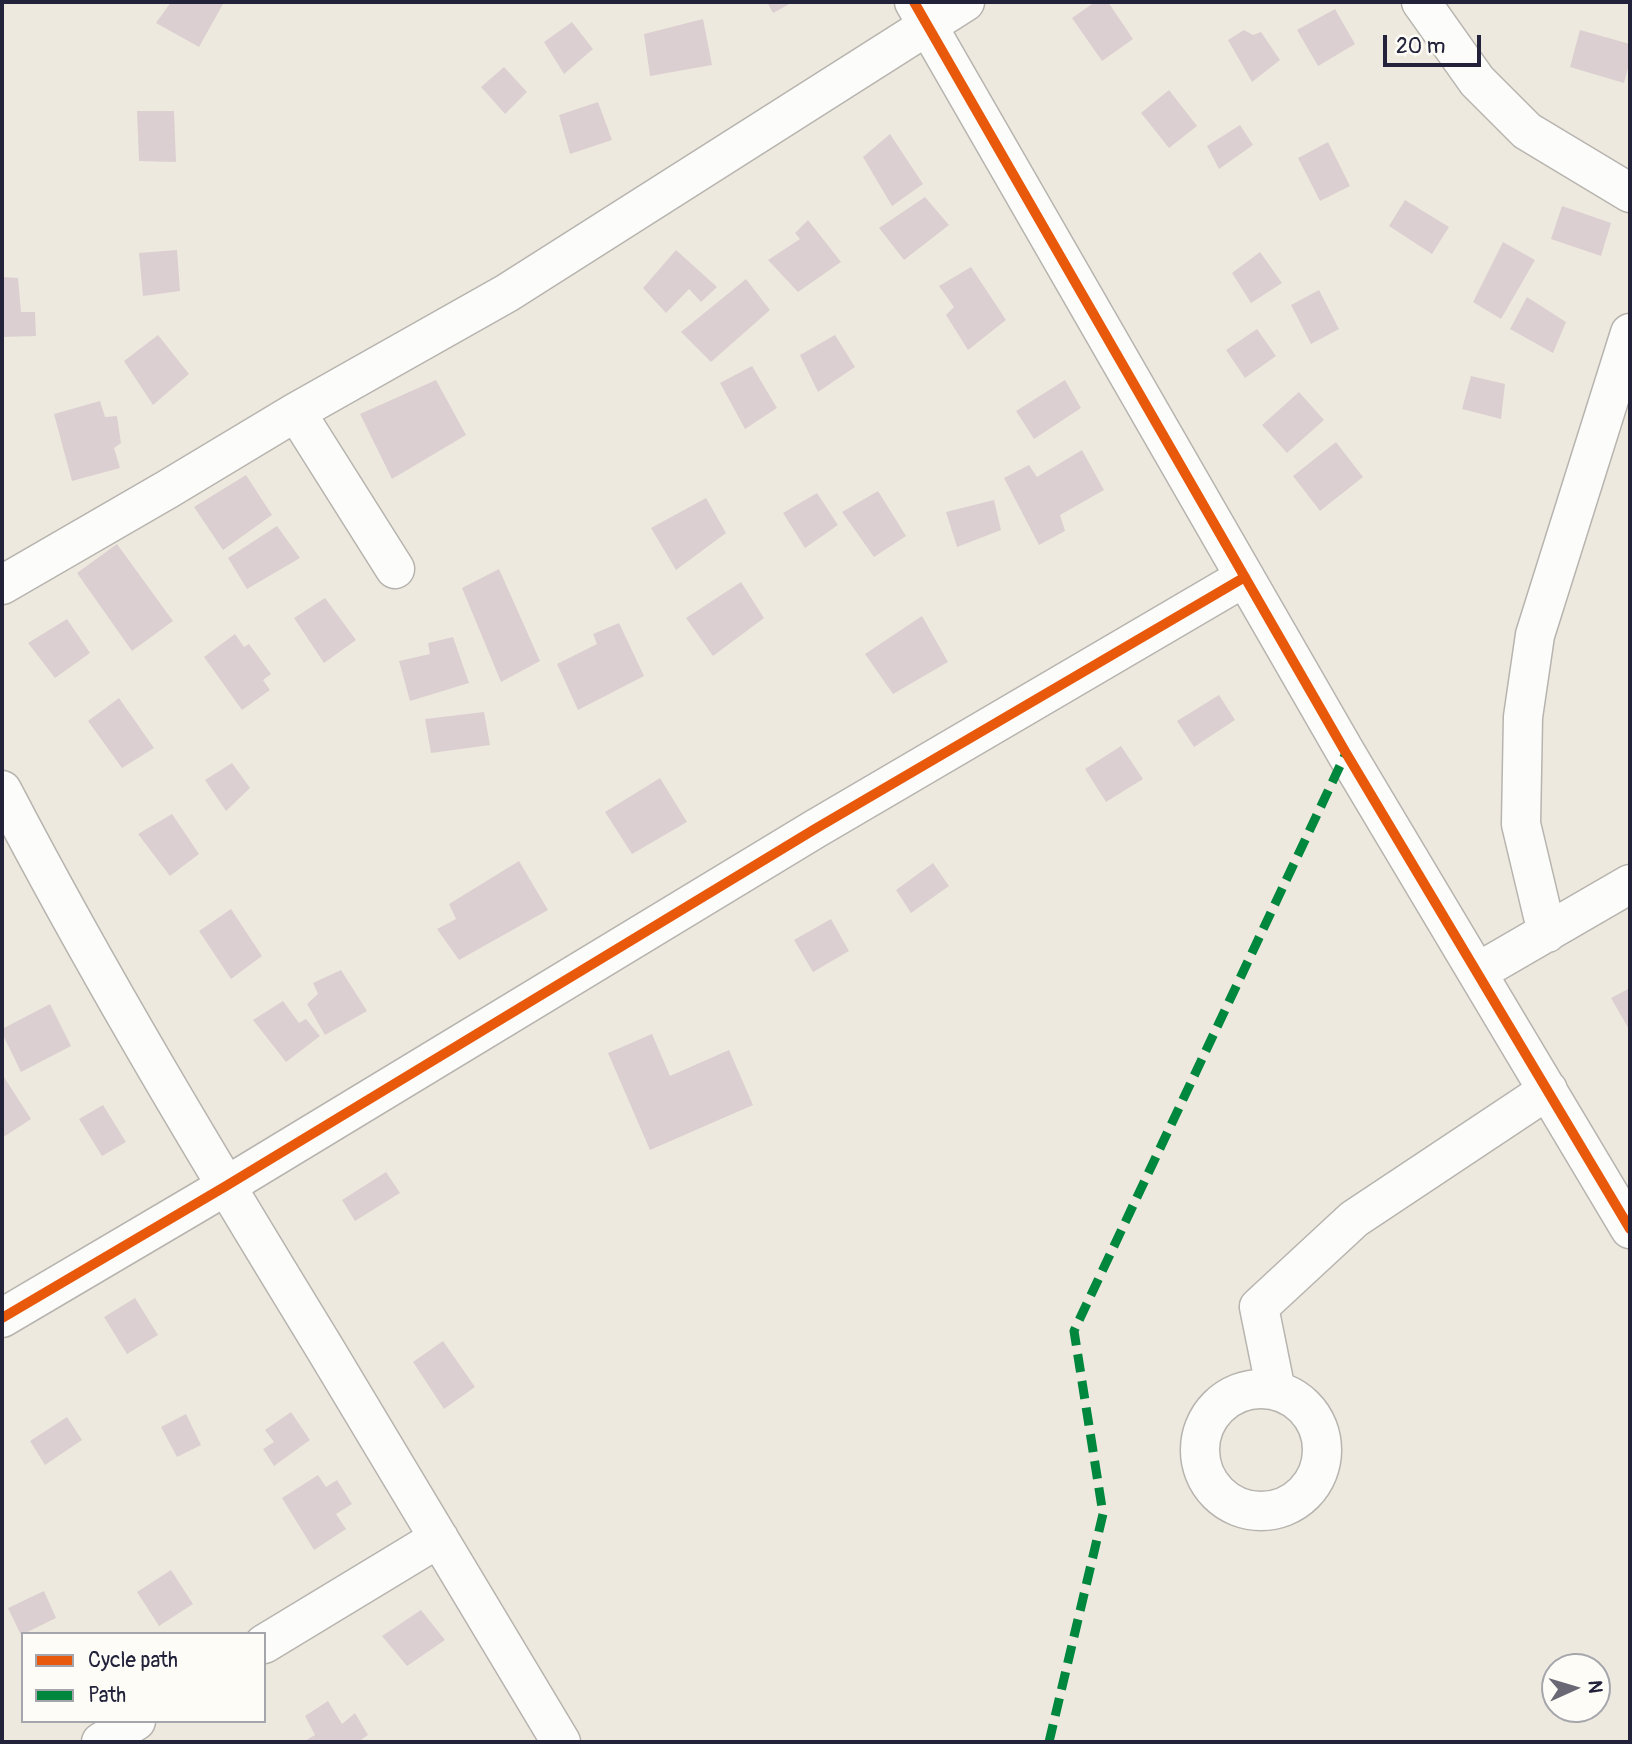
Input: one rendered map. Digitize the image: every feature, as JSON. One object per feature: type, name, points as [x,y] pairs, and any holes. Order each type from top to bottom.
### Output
[{"type":"street","points":[[2,585],[296,412],[507,293],[921,13],[965,2]]},
{"type":"street","points":[[1421,2],[1477,81],[1527,131],[1630,193]]},
{"type":"street","points":[[921,13],[1346,753],[1630,1229]]},
{"type":"street","points":[[1547,933],[1521,824],[1523,717],[1535,635],[1630,333]]},
{"type":"street","points":[[296,412],[395,569]]},
{"type":"street","points":[[2,1318],[226,1186],[815,829],[1245,577]]},
{"type":"street","points":[[2,790],[52,886],[226,1186],[561,1742]]},
{"type":"street","points":[[1478,972],[1630,884]]},
{"type":"street","points":[[1276,1391],[1259,1307],[1354,1219],[1548,1090]]},
{"type":"street","points":[[266,1643],[439,1538]]},
{"type":"street","points":[[102,1742],[133,1723]]},
{"type":"building","points":[[171,2],[223,4],[199,47],[156,23]]},
{"type":"building","points":[[767,2],[793,2],[773,13]]},
{"type":"building","points":[[1095,2],[1108,2],[1133,39],[1102,61],[1072,18]]},
{"type":"building","points":[[1335,9],[1355,44],[1318,66],[1297,30]]},
{"type":"building","points":[[703,19],[712,65],[650,76],[644,34]]},
{"type":"building","points":[[572,22],[593,49],[564,74],[544,42]]},
{"type":"building","points":[[1244,30],[1253,35],[1261,32],[1280,60],[1252,82],[1228,40]]},
{"type":"building","points":[[1580,30],[1630,44],[1630,60],[1624,83],[1570,67]]},
{"type":"building","points":[[504,67],[527,92],[505,114],[481,87]]},
{"type":"building","points":[[1169,90],[1197,126],[1169,148],[1141,113]]},
{"type":"building","points":[[598,102],[612,140],[570,154],[559,115]]},
{"type":"building","points":[[137,111],[174,111],[176,162],[139,161]]},
{"type":"building","points":[[1240,125],[1253,145],[1219,169],[1207,146]]},
{"type":"building","points":[[890,134],[923,184],[892,206],[863,157]]},
{"type":"building","points":[[1328,142],[1350,186],[1320,201],[1298,158]]},
{"type":"building","points":[[925,197],[949,225],[904,260],[879,228]]},
{"type":"building","points":[[1405,200],[1449,227],[1432,254],[1389,226]]},
{"type":"building","points":[[1562,206],[1611,223],[1601,256],[1551,239]]},
{"type":"building","points":[[808,220],[841,262],[798,292],[768,260],[800,239],[795,233]]},
{"type":"building","points":[[1503,242],[1535,260],[1501,319],[1473,302]]},
{"type":"building","points":[[177,250],[180,291],[143,296],[139,253]]},
{"type":"building","points":[[676,250],[717,287],[701,302],[689,289],[666,313],[643,288]]},
{"type":"building","points":[[1260,252],[1282,283],[1251,303],[1232,273]]},
{"type":"building","points":[[971,267],[1006,320],[968,350],[946,315],[954,307],[939,286]]},
{"type":"building","points":[[2,277],[18,278],[21,312],[35,312],[36,336],[2,337]]},
{"type":"building","points":[[746,279],[770,310],[711,362],[681,332]]},
{"type":"building","points":[[1319,290],[1339,329],[1311,344],[1291,305]]},
{"type":"building","points":[[1527,297],[1566,322],[1553,353],[1510,329]]},
{"type":"building","points":[[1257,329],[1276,356],[1245,378],[1226,350]]},
{"type":"building","points":[[158,335],[189,374],[153,405],[124,361]]},
{"type":"building","points":[[835,335],[855,367],[818,392],[800,355]]},
{"type":"building","points":[[752,366],[777,408],[745,429],[720,383]]},
{"type":"building","points":[[1471,376],[1505,384],[1501,419],[1462,409]]},
{"type":"building","points":[[436,380],[466,435],[392,479],[360,414]]},
{"type":"building","points":[[1065,380],[1081,408],[1034,439],[1016,411]]},
{"type":"building","points":[[1299,392],[1324,420],[1287,453],[1262,425]]},
{"type":"building","points":[[100,401],[105,417],[117,416],[121,443],[114,448],[120,468],[72,481],[54,414]]},
{"type":"building","points":[[1336,442],[1363,477],[1320,511],[1293,476]]},
{"type":"building","points":[[1082,450],[1104,490],[1060,515],[1065,531],[1039,545],[1004,478],[1029,465],[1037,477]]},
{"type":"building","points":[[246,475],[272,515],[223,550],[194,507]]},
{"type":"building","points":[[878,491],[906,536],[874,557],[842,512]]},
{"type":"building","points":[[817,493],[838,525],[805,548],[783,513]]},
{"type":"building","points":[[706,498],[726,533],[676,570],[651,528]]},
{"type":"building","points":[[994,500],[1001,530],[957,547],[946,512]]},
{"type":"building","points":[[277,526],[300,558],[247,589],[228,558]]},
{"type":"building","points":[[117,544],[173,621],[132,651],[77,573]]},
{"type":"building","points":[[499,569],[540,661],[501,682],[462,588]]},
{"type":"building","points":[[741,582],[764,618],[713,656],[686,618]]},
{"type":"building","points":[[325,598],[356,640],[324,663],[294,618]]},
{"type":"building","points":[[922,616],[948,662],[893,694],[865,654]]},
{"type":"building","points":[[67,619],[90,653],[55,678],[28,643]]},
{"type":"building","points":[[619,623],[644,676],[578,710],[557,664],[597,644],[593,634]]},
{"type":"building","points":[[235,634],[244,647],[249,644],[271,674],[263,680],[270,690],[242,710],[204,657]]},
{"type":"building","points":[[453,637],[469,683],[410,701],[399,661],[430,654],[428,643]]},
{"type":"building","points":[[1219,695],[1235,720],[1194,747],[1177,721]]},
{"type":"building","points":[[119,698],[154,748],[122,768],[88,721]]},
{"type":"building","points":[[484,712],[490,745],[431,753],[425,719]]},
{"type":"building","points":[[1121,746],[1143,779],[1106,802],[1085,769]]},
{"type":"building","points":[[232,763],[250,788],[226,811],[205,780]]},
{"type":"building","points":[[660,778],[687,822],[632,854],[605,812]]},
{"type":"building","points":[[172,814],[199,854],[170,876],[138,834]]},
{"type":"building","points":[[519,861],[548,910],[459,960],[437,929],[456,919],[449,904]]},
{"type":"building","points":[[933,863],[949,886],[911,913],[896,890]]},
{"type":"building","points":[[231,909],[262,956],[231,979],[199,931]]},
{"type":"building","points":[[831,919],[849,951],[813,972],[794,940]]},
{"type":"building","points":[[341,970],[367,1011],[325,1035],[307,1004],[318,994],[313,983]]},
{"type":"building","points":[[1630,988],[1630,1031],[1611,998]]},
{"type":"building","points":[[283,1001],[299,1023],[306,1019],[320,1036],[286,1062],[253,1020]]},
{"type":"building","points":[[50,1004],[71,1046],[21,1072],[2,1029]]},
{"type":"building","points":[[652,1034],[670,1076],[729,1050],[753,1105],[650,1150],[608,1053]]},
{"type":"building","points":[[2,1074],[31,1119],[2,1138]]},
{"type":"building","points":[[103,1105],[126,1142],[102,1156],[79,1119]]},
{"type":"building","points":[[386,1172],[400,1193],[355,1221],[342,1200]]},
{"type":"building","points":[[135,1298],[158,1335],[127,1354],[104,1317]]},
{"type":"building","points":[[443,1341],[475,1387],[444,1409],[413,1362]]},
{"type":"building","points":[[291,1412],[310,1440],[274,1466],[263,1449],[274,1442],[265,1430]]},
{"type":"building","points":[[186,1414],[201,1445],[177,1457],[161,1427]]},
{"type":"building","points":[[67,1417],[82,1440],[45,1465],[30,1441]]},
{"type":"building","points":[[318,1475],[326,1487],[337,1480],[352,1504],[336,1514],[346,1529],[314,1550],[282,1498]]},
{"type":"building","points":[[171,1570],[193,1604],[159,1626],[137,1592]]},
{"type":"building","points":[[44,1591],[56,1618],[27,1632],[21,1632],[21,1635],[8,1608]]},
{"type":"building","points":[[421,1610],[445,1640],[407,1666],[382,1636]]},
{"type":"building","points":[[328,1701],[342,1724],[355,1713],[368,1735],[358,1742],[303,1742],[315,1735],[305,1716]]},
{"type":"marked path","points":[[1049,1742],[1103,1514],[1074,1331],[1346,753]]},
{"type":"cycle path","points":[[914,2],[1346,753],[1630,1229]]},
{"type":"cycle path","points":[[2,1318],[226,1186],[815,829],[1245,577]]}]
